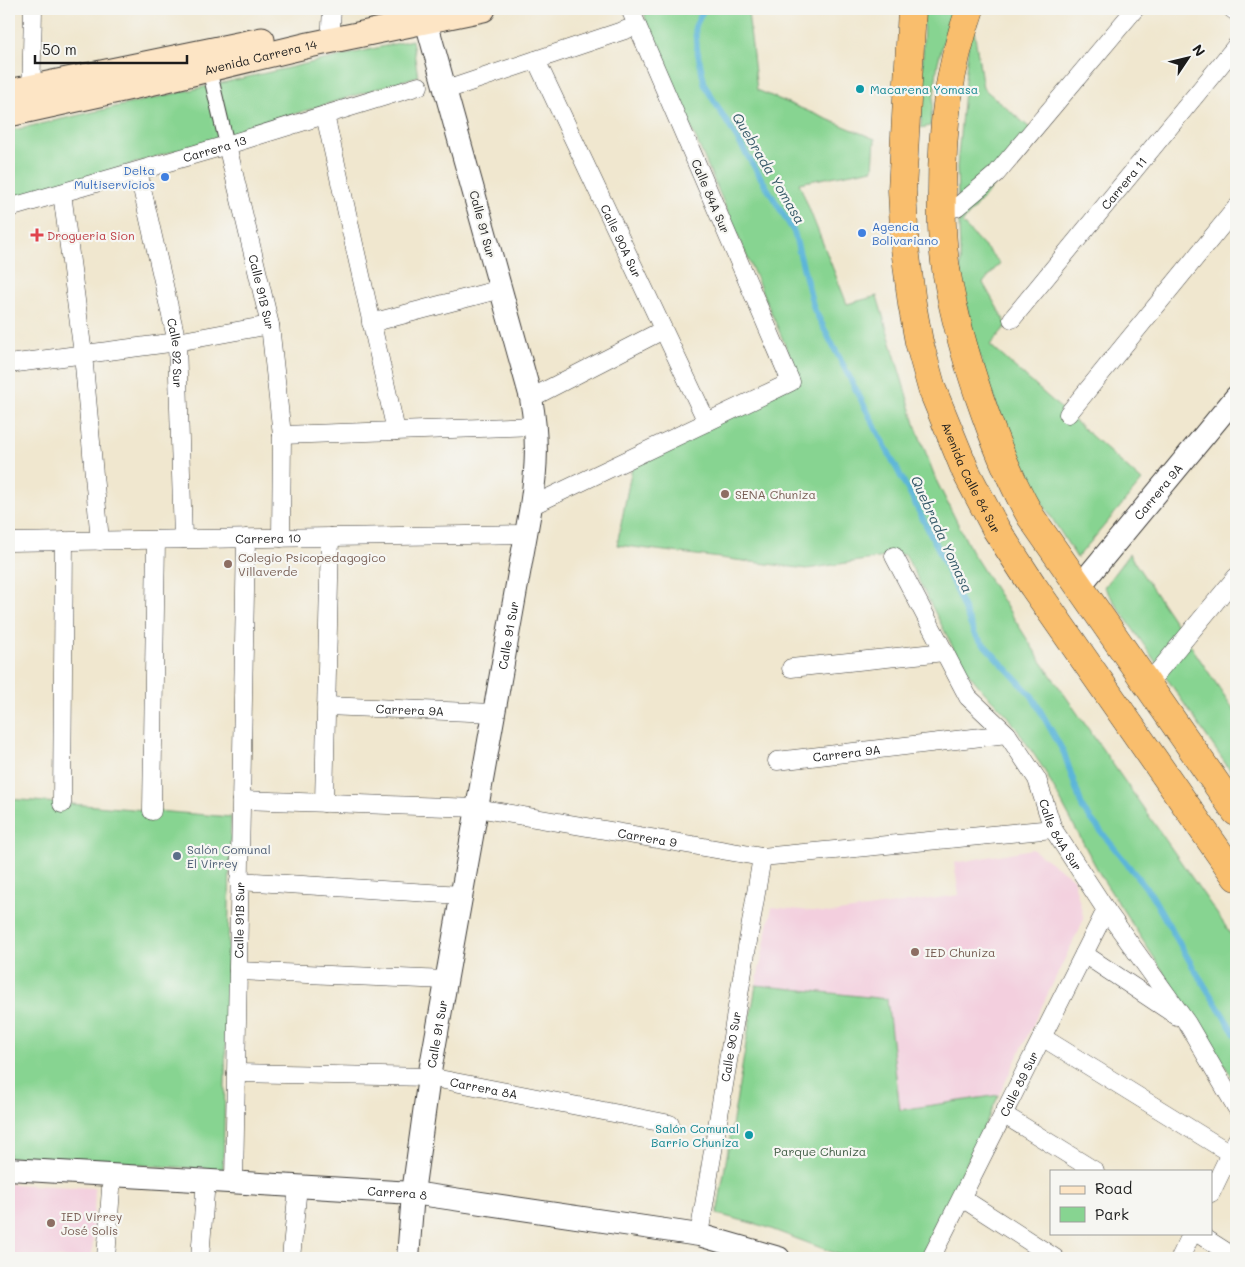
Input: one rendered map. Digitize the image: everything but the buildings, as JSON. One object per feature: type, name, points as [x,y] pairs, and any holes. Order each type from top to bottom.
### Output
[{"type":"highway","name":"Avenida Calle 84 Sur","points":[[912,9],[903,200],[912,304],[919,342],[932,389],[966,472],[996,529],[1033,586],[1236,877]]},
{"type":"highway","points":[[970,9],[950,78],[942,140],[942,236],[959,335],[984,410],[1007,470],[1022,502],[1236,812]]},
{"type":"main road","name":"Avenida Carrera 14","points":[[20,101],[207,60],[331,25],[482,9]]},
{"type":"street","points":[[20,101],[33,9]]},
{"type":"street","name":"Calle 84A Sur","points":[[630,9],[791,382],[707,422]]},
{"type":"street","points":[[942,211],[957,207],[996,174],[1134,9]]},
{"type":"street","points":[[1232,9],[1236,12]]},
{"type":"street","name":"Calle 91 Sur","points":[[408,1258],[414,1193],[429,1077],[531,506],[537,452],[536,426],[531,398],[446,90],[422,15]]},
{"type":"street","points":[[446,90],[637,26]]},
{"type":"street","name":"Carrera 11","points":[[1012,319],[1236,46]]},
{"type":"street","name":"Calle 91B Sur","points":[[207,60],[270,325],[282,435],[281,538]]},
{"type":"street","name":"Calle 90A Sur","points":[[536,60],[707,422]]},
{"type":"street","name":"Carrera 13","points":[[9,208],[419,86]]},
{"type":"street","points":[[325,115],[396,431]]},
{"type":"street","name":"Calle 92 Sur","points":[[138,171],[176,342],[183,540]]},
{"type":"street","points":[[62,193],[83,354],[100,541]]},
{"type":"street","points":[[1068,414],[1236,208]]},
{"type":"street","points":[[371,323],[501,289]]},
{"type":"street","points":[[9,364],[176,342],[270,325]]},
{"type":"street","points":[[531,398],[663,330]]},
{"type":"street","name":"Carrera 9A","points":[[1079,587],[1236,397]]},
{"type":"street","points":[[531,506],[707,422]]},
{"type":"street","points":[[282,435],[536,426]]},
{"type":"street","name":"Carrera 10","points":[[9,542],[526,534]]},
{"type":"street","points":[[324,803],[330,537]]},
{"type":"street","name":"Calle 91B Sur","points":[[234,1182],[246,538]]},
{"type":"street","points":[[152,811],[156,540]]},
{"type":"street","points":[[62,804],[64,541]]},
{"type":"street","name":"Calle 84A Sur","points":[[894,556],[968,696],[1007,734],[1037,779],[1053,830],[1106,910],[1187,1023],[1236,1107]]},
{"type":"street","points":[[1147,684],[1236,577]]},
{"type":"street","points":[[792,668],[944,652]]},
{"type":"street","name":"Carrera 9A","points":[[326,706],[494,713]]},
{"type":"street","name":"Carrera 9A","points":[[777,761],[1007,734]]},
{"type":"street","name":"Carrera 9","points":[[241,800],[477,808],[762,857],[1053,830]]},
{"type":"street","name":"Calle 90 Sur","points":[[700,1235],[762,857]]},
{"type":"street","points":[[239,881],[461,895]]},
{"type":"street","name":"Calle 89 Sur","points":[[931,1258],[1106,910]]},
{"type":"street","points":[[1084,954],[1187,1023]]},
{"type":"street","points":[[238,971],[446,980]]},
{"type":"street","points":[[1042,1037],[1234,1151],[1212,1191]]},
{"type":"street","name":"Carrera 8A","points":[[236,1073],[429,1077],[670,1124]]},
{"type":"street","points":[[1003,1114],[1093,1170]]},
{"type":"street","name":"Carrera 8","points":[[9,1169],[414,1193],[700,1235],[779,1258]]},
{"type":"street","points":[[106,1258],[112,1175]]},
{"type":"street","points":[[200,1258],[206,1180]]},
{"type":"street","points":[[291,1258],[298,1186]]},
{"type":"street","points":[[962,1198],[1055,1258]]},
{"type":"street","points":[[1180,1258],[1192,1234]]},
{"type":"street","points":[[1199,1234],[1236,1258]]},
{"type":"shaded area","name":"IED Chuniza","points":[[1032,849],[1073,878],[1084,919],[999,1095],[899,1110],[887,999],[756,985],[772,907],[831,913],[959,895],[954,863]]},
{"type":"shaded area","name":"IED Virrey José Solis","points":[[9,1184],[95,1188],[92,1258],[9,1258]]},
{"type":"green space","points":[[644,9],[756,9],[748,12],[757,90],[875,139],[873,169],[799,183],[847,304],[877,296],[916,427],[937,482],[973,554],[1041,661],[1236,941],[1236,1083],[1102,878],[1043,768],[1008,716],[963,667],[905,554],[807,569],[617,545],[634,457],[799,377],[646,23]]},
{"type":"green space","points":[[924,9],[952,9],[938,62],[930,126],[921,128]]},
{"type":"green space","points":[[974,30],[983,88],[1037,134],[962,223],[1000,263],[983,283],[1007,325],[990,345],[1142,481],[1077,558],[1043,504],[997,407],[975,342],[961,283],[957,167],[969,37]]},
{"type":"green space","points":[[412,40],[418,76],[9,202],[9,131]]},
{"type":"green space","points":[[1129,554],[1236,713],[1236,779],[1104,587]]},
{"type":"green space","points":[[9,799],[231,817],[223,1170],[9,1157]]},
{"type":"green space","name":"Parque Chuniza","points":[[756,985],[887,999],[900,1110],[999,1095],[922,1258],[848,1258],[763,1226],[717,1214]]},
{"type":"waterway","name":"Quebrada Yomasa","points":[[704,9],[695,27],[697,49],[705,86],[794,232],[814,309],[938,548],[975,635],[1032,696],[1064,753],[1083,809],[1151,894],[1236,1036]]},
{"type":"place","name":"Macarena Yomasa","points":[[860,89]]},
{"type":"place","name":"Delta Multiservicios","points":[[165,177]]},
{"type":"place","name":"Agencia Bolivariano","points":[[862,233]]},
{"type":"place","name":"Drogueria Sion","points":[[37,235]]},
{"type":"place","name":"SENA Chuniza","points":[[725,494]]},
{"type":"place","name":"Colegio Psicopedagogico Villaverde","points":[[228,564]]},
{"type":"place","name":"Salón Comunal El Virrey","points":[[177,856]]},
{"type":"place","name":"IED Chuniza","points":[[915,952]]},
{"type":"place","name":"Salón Comunal Barrio Chuniza","points":[[749,1135]]},
{"type":"place","name":"IED Virrey José Solis","points":[[51,1223]]}]
